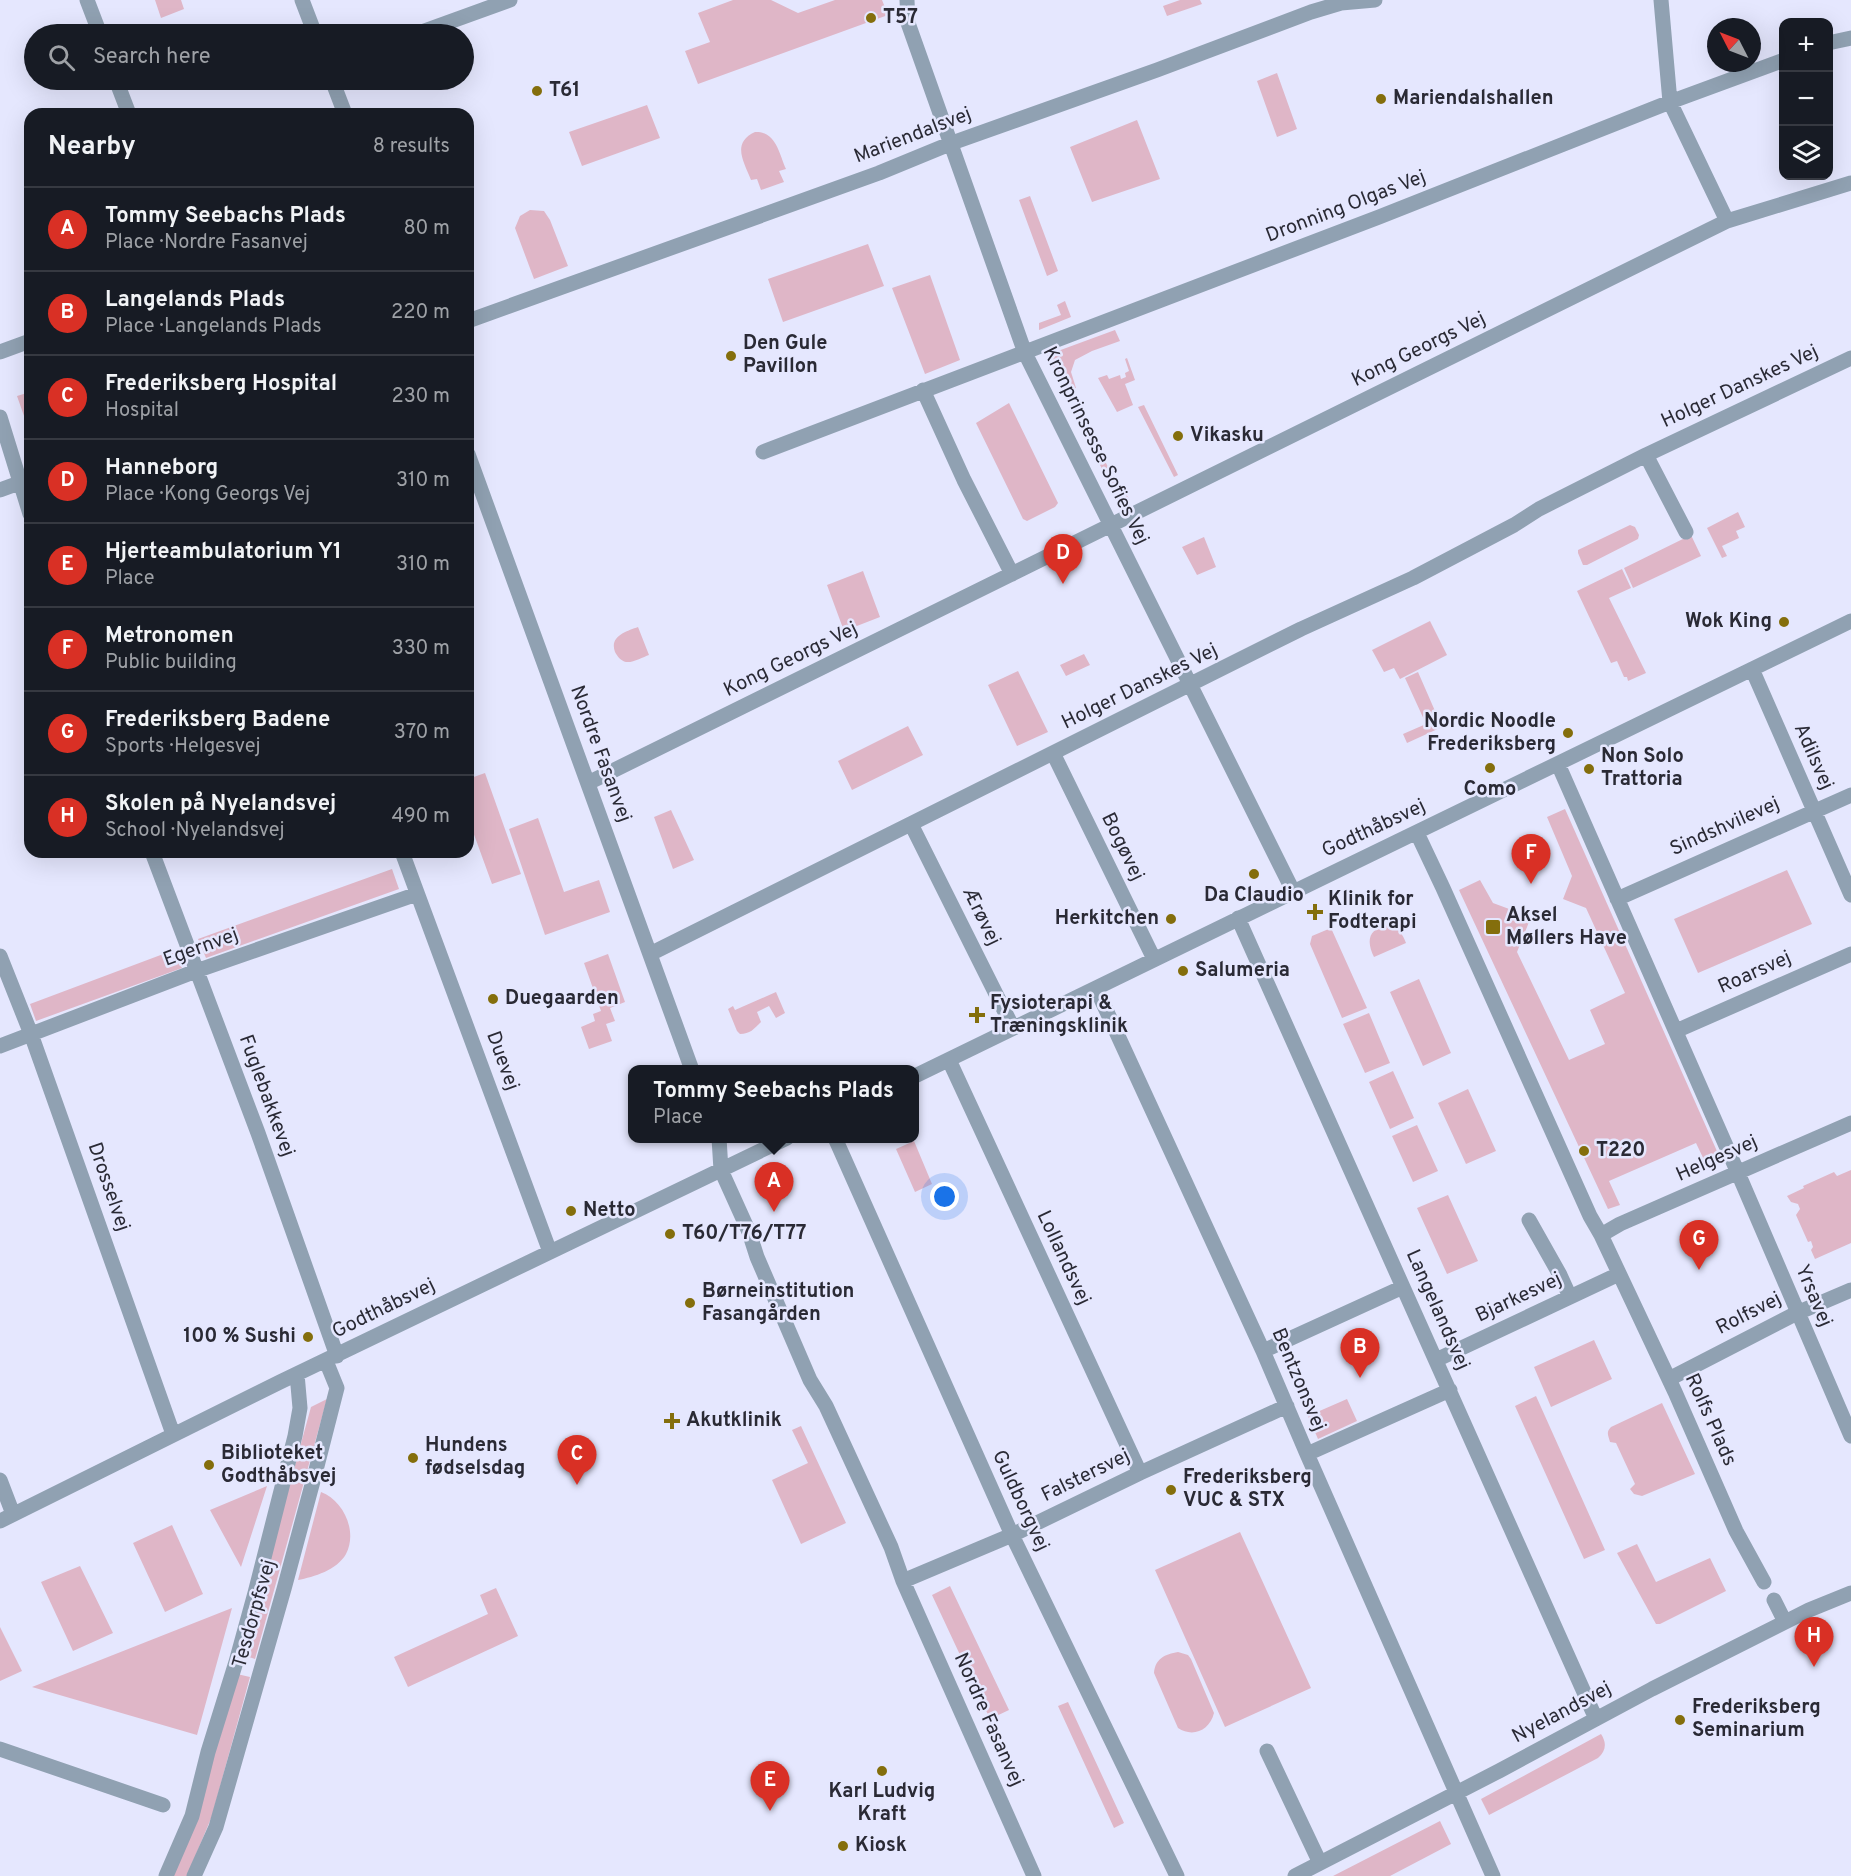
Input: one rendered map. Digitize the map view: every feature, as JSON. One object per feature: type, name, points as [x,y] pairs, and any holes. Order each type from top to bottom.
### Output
[{"type":"street","points":[[87,0],[96,24]]},
{"type":"street","points":[[302,0],[311,24]]},
{"type":"street","points":[[440,24],[488,4],[510,0]]},
{"type":"street","name":"Kronprinsesse Sofies Vej","points":[[907,0],[908,23],[1025,353],[1293,891]]},
{"type":"street","name":"Mariendalsvej","points":[[474,319],[879,173],[952,143],[1311,12],[1341,3],[1375,0]]},
{"type":"street","points":[[1661,0],[1670,102],[1727,221]]},
{"type":"street","points":[[1833,43],[1851,38]]},
{"type":"street","name":"Dronning Olgas Vej","points":[[764,452],[1779,62]]},
{"type":"street","points":[[120,90],[127,108]]},
{"type":"street","points":[[336,90],[343,108]]},
{"type":"street","name":"Kong Georgs Vej","points":[[588,783],[1727,221],[1851,183]]},
{"type":"street","points":[[0,352],[24,343]]},
{"type":"street","name":"Holger Danskes Vej","points":[[650,954],[1301,629],[1413,578],[1514,525],[1539,508],[1851,358]]},
{"type":"street","points":[[923,390],[964,480],[1012,574]]},
{"type":"street","points":[[0,417],[24,478]]},
{"type":"street","points":[[1646,455],[1686,532]]},
{"type":"street","name":"Nordre Fasanvej","points":[[474,470],[690,1065]]},
{"type":"street","points":[[0,490],[24,481]]},
{"type":"street","name":"Godthåbsvej","points":[[919,1074],[1851,621]]},
{"type":"street","name":"Adilsvej","points":[[1752,669],[1851,895]]},
{"type":"street","name":"Bogøvej","points":[[1053,753],[1154,959]]},
{"type":"street","points":[[1558,764],[1738,1173]]},
{"type":"street","name":"Sindshvilevej","points":[[1617,899],[1851,795]]},
{"type":"street","name":"Ærøvej","points":[[911,824],[1013,1028]]},
{"type":"street","points":[[1417,833],[1590,1216],[1619,1274]]},
{"type":"street","name":"Fuglebakkevej","points":[[154,858],[262,1143],[332,1358]]},
{"type":"street","name":"Duevej","points":[[404,858],[550,1252]]},
{"type":"street","name":"Egernvej","points":[[0,1046],[196,971],[417,894]]},
{"type":"street","name":"Langelandsvej","points":[[1238,918],[1596,1719]]},
{"type":"street","name":"Roarsvej","points":[[1676,1031],[1851,954]]},
{"type":"street","name":"Drosselvej","points":[[0,956],[31,1034],[173,1434]]},
{"type":"street","name":"Bentzonsvej","points":[[1096,988],[1263,1351],[1493,1876]]},
{"type":"street","name":"Lollandsvej","points":[[949,1060],[1140,1473]]},
{"type":"street","name":"Helgesvej","points":[[1601,1235],[1620,1224],[1851,1123]]},
{"type":"street","name":"Nordre Fasanvej","points":[[719,1143],[721,1170],[810,1380],[818,1410],[884,1551],[903,1581],[1034,1876]]},
{"type":"street","name":"Godthåbsvej","points":[[7,1517],[173,1434],[778,1143]]},
{"type":"street","name":"Guldborgvej","points":[[837,1143],[1012,1535],[1177,1876]]},
{"type":"street","name":"Yrsavej","points":[[1738,1173],[1851,1436]]},
{"type":"street","points":[[1529,1220],[1570,1297]]},
{"type":"street","name":"Bjarkesvej","points":[[1436,1360],[1619,1274]]},
{"type":"street","name":"Rolfs Plads","points":[[1619,1274],[1669,1379],[1736,1532],[1764,1582]]},
{"type":"street","points":[[1263,1351],[1403,1287]]},
{"type":"street","name":"Rolfsvej","points":[[1669,1379],[1797,1313],[1851,1290]]},
{"type":"street","name":"Tesdorpfsvej","points":[[194,1876],[216,1827],[316,1470],[337,1388],[332,1358]]},
{"type":"street","name":"Tesdorpfsvej","points":[[165,1876],[192,1816],[208,1752],[258,1582],[300,1408],[297,1374]]},
{"type":"street","points":[[1307,1454],[1450,1390]]},
{"type":"street","name":"Falstersvej","points":[[903,1581],[1012,1535],[1140,1473],[1287,1407]]},
{"type":"street","points":[[0,1480],[7,1517]]},
{"type":"street","name":"Nyelandsvej","points":[[1295,1876],[1652,1689],[1785,1622],[1851,1593]]},
{"type":"street","points":[[1774,1600],[1785,1622]]},
{"type":"street","points":[[0,1749],[163,1805]]},
{"type":"street","points":[[1268,1751],[1320,1863]]},
{"type":"shaded area","points":[[155,0],[181,0],[184,9],[161,18]]},
{"type":"shaded area","points":[[733,0],[771,0],[798,13],[835,0],[882,0],[888,15],[698,84],[685,51],[710,42],[698,13]]},
{"type":"shaded area","points":[[1180,0],[1200,0],[1202,4],[1167,16],[1163,6]]},
{"type":"shaded area","points":[[1277,73],[1297,129],[1277,137],[1257,81]]},
{"type":"shaded area","points":[[647,105],[660,138],[582,166],[569,132]]},
{"type":"shaded area","points":[[1137,120],[1160,179],[1092,202],[1070,147]]},
{"type":"shaded area","points":[[755,132],[768,135],[772,139],[786,169],[779,171],[784,182],[761,190],[757,179],[751,180],[741,153],[743,142]]},
{"type":"shaded area","points":[[1030,196],[1058,271],[1047,276],[1019,200]]},
{"type":"shaded area","points":[[530,210],[544,211],[550,220],[568,266],[534,279],[515,228],[520,216]]},
{"type":"shaded area","points":[[868,244],[884,286],[783,322],[768,279]]},
{"type":"shaded area","points":[[930,275],[960,360],[925,374],[892,288]]},
{"type":"shaded area","points":[[1065,301],[1071,317],[1039,330],[1039,323],[1061,315],[1057,305]]},
{"type":"shaded area","points":[[1115,330],[1120,341],[1075,360],[1071,372],[1076,388],[1067,393],[1047,355]]},
{"type":"shaded area","points":[[1127,358],[1135,380],[1125,384],[1133,405],[1117,412],[1098,378],[1107,375],[1109,379],[1120,375],[1121,379],[1126,377],[1125,373],[1129,371],[1125,359]]},
{"type":"shaded area","points":[[24,394],[24,416],[17,396]]},
{"type":"shaded area","points":[[1009,403],[1058,503],[1055,507],[1027,521],[1023,519],[976,423]]},
{"type":"shaded area","points":[[1144,405],[1178,475],[1174,477],[1138,407]]},
{"type":"shaded area","points":[[1080,411],[1119,489],[1121,487],[1130,500],[1121,506],[1074,414]]},
{"type":"shaded area","points":[[1738,512],[1745,527],[1736,531],[1739,538],[1722,546],[1727,556],[1722,558],[1707,528]]},
{"type":"shaded area","points":[[1630,525],[1635,527],[1639,535],[1638,539],[1583,565],[1578,550]]},
{"type":"shaded area","points":[[1691,535],[1701,556],[1633,588],[1624,568]]},
{"type":"shaded area","points":[[1204,537],[1216,567],[1197,575],[1182,547]]},
{"type":"shaded area","points":[[1622,569],[1631,588],[1609,598],[1646,673],[1628,681],[1617,661],[1611,663],[1577,591]]},
{"type":"shaded area","points":[[863,571],[880,617],[844,631],[827,585]]},
{"type":"shaded area","points":[[1430,621],[1447,655],[1400,679],[1394,668],[1384,672],[1372,650]]},
{"type":"shaded area","points":[[638,627],[649,655],[632,662],[624,661],[615,652],[615,642],[620,635]]},
{"type":"shaded area","points":[[1084,654],[1090,665],[1066,676],[1060,665]]},
{"type":"shaded area","points":[[1018,671],[1048,732],[1017,746],[988,685]]},
{"type":"shaded area","points":[[1418,672],[1442,727],[1407,743],[1403,734],[1426,724],[1405,678]]},
{"type":"shaded area","points":[[908,726],[923,755],[852,790],[838,761]]},
{"type":"shaded area","points":[[485,773],[521,874],[492,884],[474,834],[474,777]]},
{"type":"shaded area","name":"Aksel Møllers Have","points":[[1565,809],[1720,1158],[1706,1164],[1696,1143],[1609,1181],[1620,1205],[1608,1209],[1459,890],[1480,880],[1493,903],[1531,917],[1517,952],[1569,1060],[1605,1044],[1590,1010],[1625,993],[1586,908],[1563,899],[1572,876],[1547,817]]},
{"type":"shaded area","points":[[671,810],[694,860],[673,869],[654,817]]},
{"type":"shaded area","points":[[538,818],[564,892],[599,880],[610,912],[545,935],[509,829]]},
{"type":"shaded area","points":[[392,869],[399,889],[206,958],[198,939]]},
{"type":"shaded area","points":[[1787,870],[1812,924],[1698,973],[1674,919]]},
{"type":"shaded area","points":[[1389,925],[1400,932],[1406,943],[1374,957],[1370,946],[1371,936],[1377,929]]},
{"type":"shaded area","points":[[1331,928],[1367,1008],[1342,1018],[1310,944],[1312,936]]},
{"type":"shaded area","points":[[174,950],[182,968],[36,1021],[30,1004]]},
{"type":"shaded area","points":[[608,954],[625,1002],[610,1008],[615,1021],[606,1024],[612,1041],[589,1049],[581,1027],[595,1021],[593,1014],[601,1011],[584,963]]},
{"type":"shaded area","points":[[1419,979],[1451,1053],[1423,1066],[1390,992]]},
{"type":"shaded area","points":[[776,992],[785,1013],[776,1018],[769,1006],[757,1012],[761,1022],[756,1027],[740,1034],[728,1009],[733,1006],[735,1010]]},
{"type":"shaded area","points":[[1369,1013],[1390,1063],[1365,1073],[1343,1024]]},
{"type":"shaded area","points":[[1393,1071],[1414,1118],[1390,1129],[1369,1082]]},
{"type":"shaded area","points":[[1468,1089],[1496,1151],[1466,1164],[1438,1103]]},
{"type":"shaded area","points":[[1417,1125],[1438,1171],[1413,1182],[1392,1136]]},
{"type":"shaded area","points":[[915,1143],[932,1184],[915,1192],[896,1149]]},
{"type":"shaded area","points":[[1851,1170],[1851,1243],[1815,1259],[1811,1250],[1813,1247],[1811,1241],[1808,1242],[1796,1215],[1800,1209],[1798,1204],[1791,1202],[1787,1196],[1834,1172],[1837,1176]]},
{"type":"shaded area","points":[[1448,1195],[1478,1261],[1447,1274],[1417,1208]]},
{"type":"shaded area","points":[[1594,1340],[1612,1379],[1551,1407],[1534,1367]]},
{"type":"shaded area","points":[[1536,1396],[1605,1550],[1584,1559],[1515,1406]]},
{"type":"shaded area","points":[[327,1399],[255,1659],[243,1655],[311,1407]]},
{"type":"shaded area","points":[[1347,1399],[1357,1421],[1318,1439],[1308,1416]]},
{"type":"shaded area","points":[[1662,1403],[1695,1474],[1642,1496],[1634,1494],[1630,1489],[1635,1484],[1616,1443],[1610,1442],[1608,1430]]},
{"type":"shaded area","points":[[801,1426],[846,1523],[801,1544],[772,1480],[808,1463],[792,1430]]},
{"type":"shaded area","points":[[267,1486],[241,1567],[210,1510]]},
{"type":"shaded area","points":[[321,1492],[329,1496],[342,1509],[349,1526],[349,1545],[346,1554],[337,1564],[318,1575],[298,1580]]},
{"type":"shaded area","points":[[172,1525],[203,1594],[165,1612],[133,1543]]},
{"type":"shaded area","points":[[1240,1532],[1311,1688],[1225,1727],[1155,1570]]},
{"type":"shaded area","points":[[1637,1544],[1656,1582],[1710,1558],[1726,1591],[1656,1624],[1617,1553]]},
{"type":"shaded area","points":[[80,1566],[113,1633],[73,1651],[41,1582]]},
{"type":"shaded area","points":[[950,1586],[1009,1710],[990,1719],[932,1595]]},
{"type":"shaded area","points":[[496,1588],[518,1636],[408,1687],[394,1657],[488,1614],[480,1595]]},
{"type":"shaded area","points":[[232,1608],[197,1735],[32,1687]]},
{"type":"shaded area","points":[[0,1627],[22,1671],[0,1681]]},
{"type":"shaded area","points":[[1178,1652],[1188,1655],[1191,1659],[1214,1713],[1209,1724],[1200,1731],[1189,1732],[1178,1728],[1154,1673],[1156,1664],[1162,1658]]},
{"type":"shaded area","points":[[237,1674],[250,1677],[212,1816],[187,1876],[171,1876]]},
{"type":"shaded area","points":[[1068,1702],[1124,1823],[1114,1828],[1058,1706]]},
{"type":"shaded area","points":[[1601,1734],[1605,1747],[1598,1758],[1489,1815],[1481,1799]]},
{"type":"shaded area","points":[[1440,1821],[1451,1844],[1390,1876],[1333,1876]]},
{"type":"place","name":"T57","points":[[871,18]]},
{"type":"place","name":"T61","points":[[537,91]]},
{"type":"place","name":"Mariendalshallen","points":[[1381,99]]},
{"type":"place","name":"Den Gule Pavillon","points":[[731,356]]},
{"type":"place","name":"Vikasku","points":[[1178,436]]},
{"type":"place","name":"Hanneborg","points":[[1063,584]]},
{"type":"place","name":"Wok King","points":[[1784,622]]},
{"type":"place","name":"Nordic Noodle Frederiksberg","points":[[1568,733]]},
{"type":"place","name":"Como","points":[[1490,768]]},
{"type":"place","name":"Non Solo Trattoria","points":[[1589,769]]},
{"type":"place","name":"Da Claudio","points":[[1254,874]]},
{"type":"place","name":"Metronomen","points":[[1531,884]]},
{"type":"place","name":"Klinik for Fodterapi","points":[[1315,912]]},
{"type":"place","name":"Herkitchen","points":[[1171,919]]},
{"type":"place","name":"Aksel Møllers Have","points":[[1493,927]]},
{"type":"place","name":"Salumeria","points":[[1183,971]]},
{"type":"place","name":"Duegaarden","points":[[493,999]]},
{"type":"place","name":"Fysioterapi & Træningsklinik","points":[[977,1015]]},
{"type":"place","name":"T220","points":[[1584,1151]]},
{"type":"place","name":"Netto","points":[[571,1211]]},
{"type":"place","name":"Tommy Seebachs Plads","points":[[774,1212]]},
{"type":"place","name":"T60/T76/T77","points":[[670,1234]]},
{"type":"place","name":"Frederiksberg Badene","points":[[1699,1270]]},
{"type":"place","name":"Børneinstitution Fasangården","points":[[690,1303]]},
{"type":"place","name":"100 % Sushi","points":[[308,1337]]},
{"type":"place","name":"Langelands Plads","points":[[1360,1378]]},
{"type":"place","name":"Akutklinik","points":[[672,1421]]},
{"type":"place","name":"Hundens fødselsdag","points":[[413,1458]]},
{"type":"place","name":"Biblioteket Godthåbsvej","points":[[209,1465]]},
{"type":"place","name":"Frederiksberg Hospital","points":[[577,1485]]},
{"type":"place","name":"Frederiksberg VUC & STX","points":[[1171,1490]]},
{"type":"place","name":"Skolen på Nyelandsvej","points":[[1814,1667]]},
{"type":"place","name":"Frederiksberg Seminarium","points":[[1680,1720]]},
{"type":"place","name":"Karl Ludvig Kraft","points":[[882,1771]]},
{"type":"place","name":"Hjerteambulatorium Y1","points":[[770,1811]]},
{"type":"place","name":"Kiosk","points":[[843,1846]]}]
